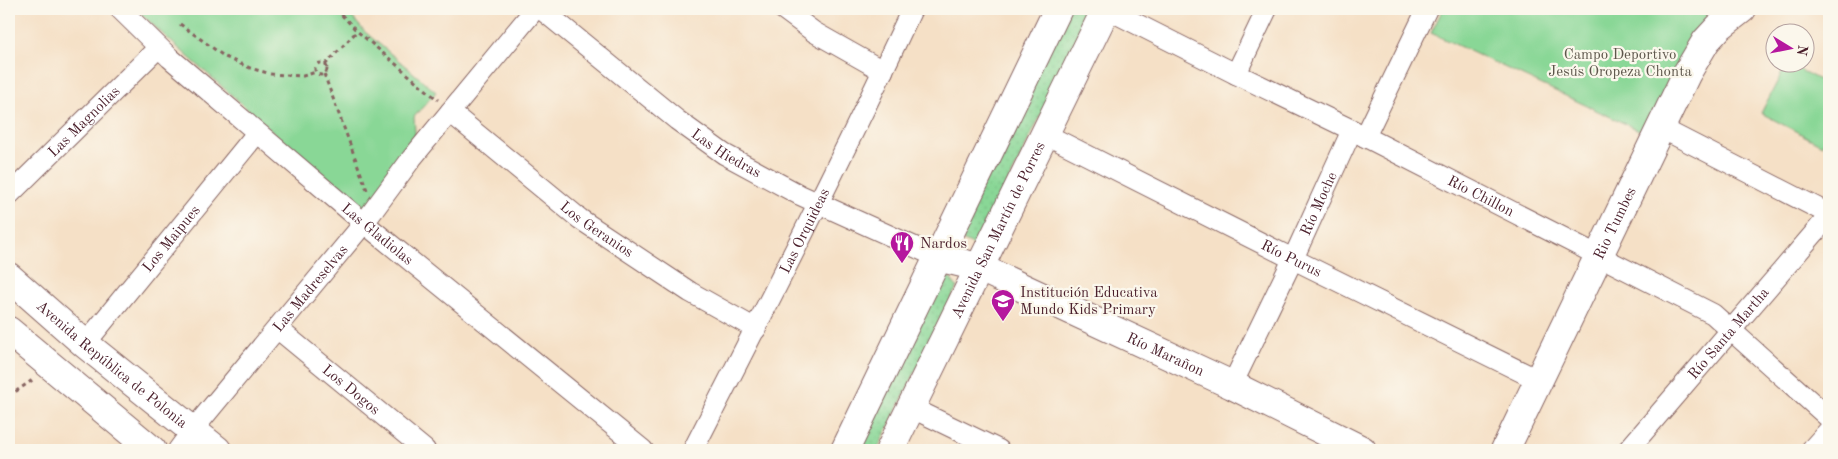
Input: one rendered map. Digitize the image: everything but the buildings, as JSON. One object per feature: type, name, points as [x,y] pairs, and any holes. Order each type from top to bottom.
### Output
[{"type":"main road","points":[[845,450],[1058,9]]},
{"type":"main road","name":"Avenida San Martín de Porres","points":[[890,450],[978,267],[1107,9]]},
{"type":"main road","name":"Rio Tumbes","points":[[1505,450],[1687,74],[1706,41],[1719,27],[1742,9]]},
{"type":"main road","name":"Río Marañon","points":[[937,257],[978,267],[1232,386],[1362,450]]},
{"type":"main road","name":"Avenida República de Polonia","points":[[9,277],[85,344],[185,441],[217,450]]},
{"type":"main road","points":[[9,330],[152,450]]},
{"type":"street","name":"Las Gladiolas","points":[[120,9],[158,48],[257,132],[369,216],[643,450]]},
{"type":"street","name":"Las Madreselvas","points":[[185,441],[369,216],[412,158],[536,9]]},
{"type":"street","name":"Las Hiedras","points":[[541,9],[677,120],[724,154],[818,203],[937,257]]},
{"type":"street","points":[[783,9],[814,32],[883,71]]},
{"type":"street","name":"Las Orquideas","points":[[693,450],[756,329],[912,9]]},
{"type":"street","name":"Río Chillon","points":[[1107,9],[1359,133],[1713,314],[1829,418]]},
{"type":"street","points":[[1236,74],[1267,9]]},
{"type":"street","name":"Río Moche","points":[[1232,386],[1293,259],[1427,9]]},
{"type":"street","name":"Las Magnolias","points":[[9,195],[158,48]]},
{"type":"street","name":"Los Geranios","points":[[450,112],[580,219],[690,292],[756,329]]},
{"type":"street","points":[[1661,128],[1829,215]]},
{"type":"street","name":"Los Maipues","points":[[85,344],[257,132]]},
{"type":"street","name":"Río Purus","points":[[1046,134],[1538,380]]},
{"type":"street","name":"Río Santa Martha","points":[[1628,450],[1829,215]]},
{"type":"street","name":"Los Dogos","points":[[278,329],[426,450]]},
{"type":"street","points":[[910,408],[999,450]]},
{"type":"street","points":[[1811,450],[1829,430]]},
{"type":"path","points":[[336,9],[357,30],[431,93],[450,112]]},
{"type":"path","points":[[180,24],[225,57],[250,68],[271,74],[304,76],[316,72],[324,74]]},
{"type":"path","points":[[325,65],[357,30]]},
{"type":"path","points":[[316,72],[315,67],[318,64],[323,63],[325,65]]},
{"type":"path","points":[[325,65],[327,69],[324,74],[369,216]]},
{"type":"path","points":[[9,396],[51,367]]},
{"type":"green space","points":[[136,9],[345,9],[365,32],[436,92],[414,117],[416,145],[364,212]]},
{"type":"green space","points":[[1065,9],[1092,9],[977,247],[956,237]]},
{"type":"green space","name":"Campo Deportivo Jesús Oropeza Chonta","points":[[1443,9],[1729,9],[1645,133],[1431,33]]},
{"type":"green space","points":[[1782,72],[1804,72],[1829,85],[1829,130],[1822,145],[1761,113]]},
{"type":"green space","points":[[938,274],[949,277],[957,287],[877,450],[853,450]]},
{"type":"place","name":"Nardos","points":[[902,264]]},
{"type":"place","name":"Institución Educativa Mundo Kids Primary","points":[[1003,322]]}]
